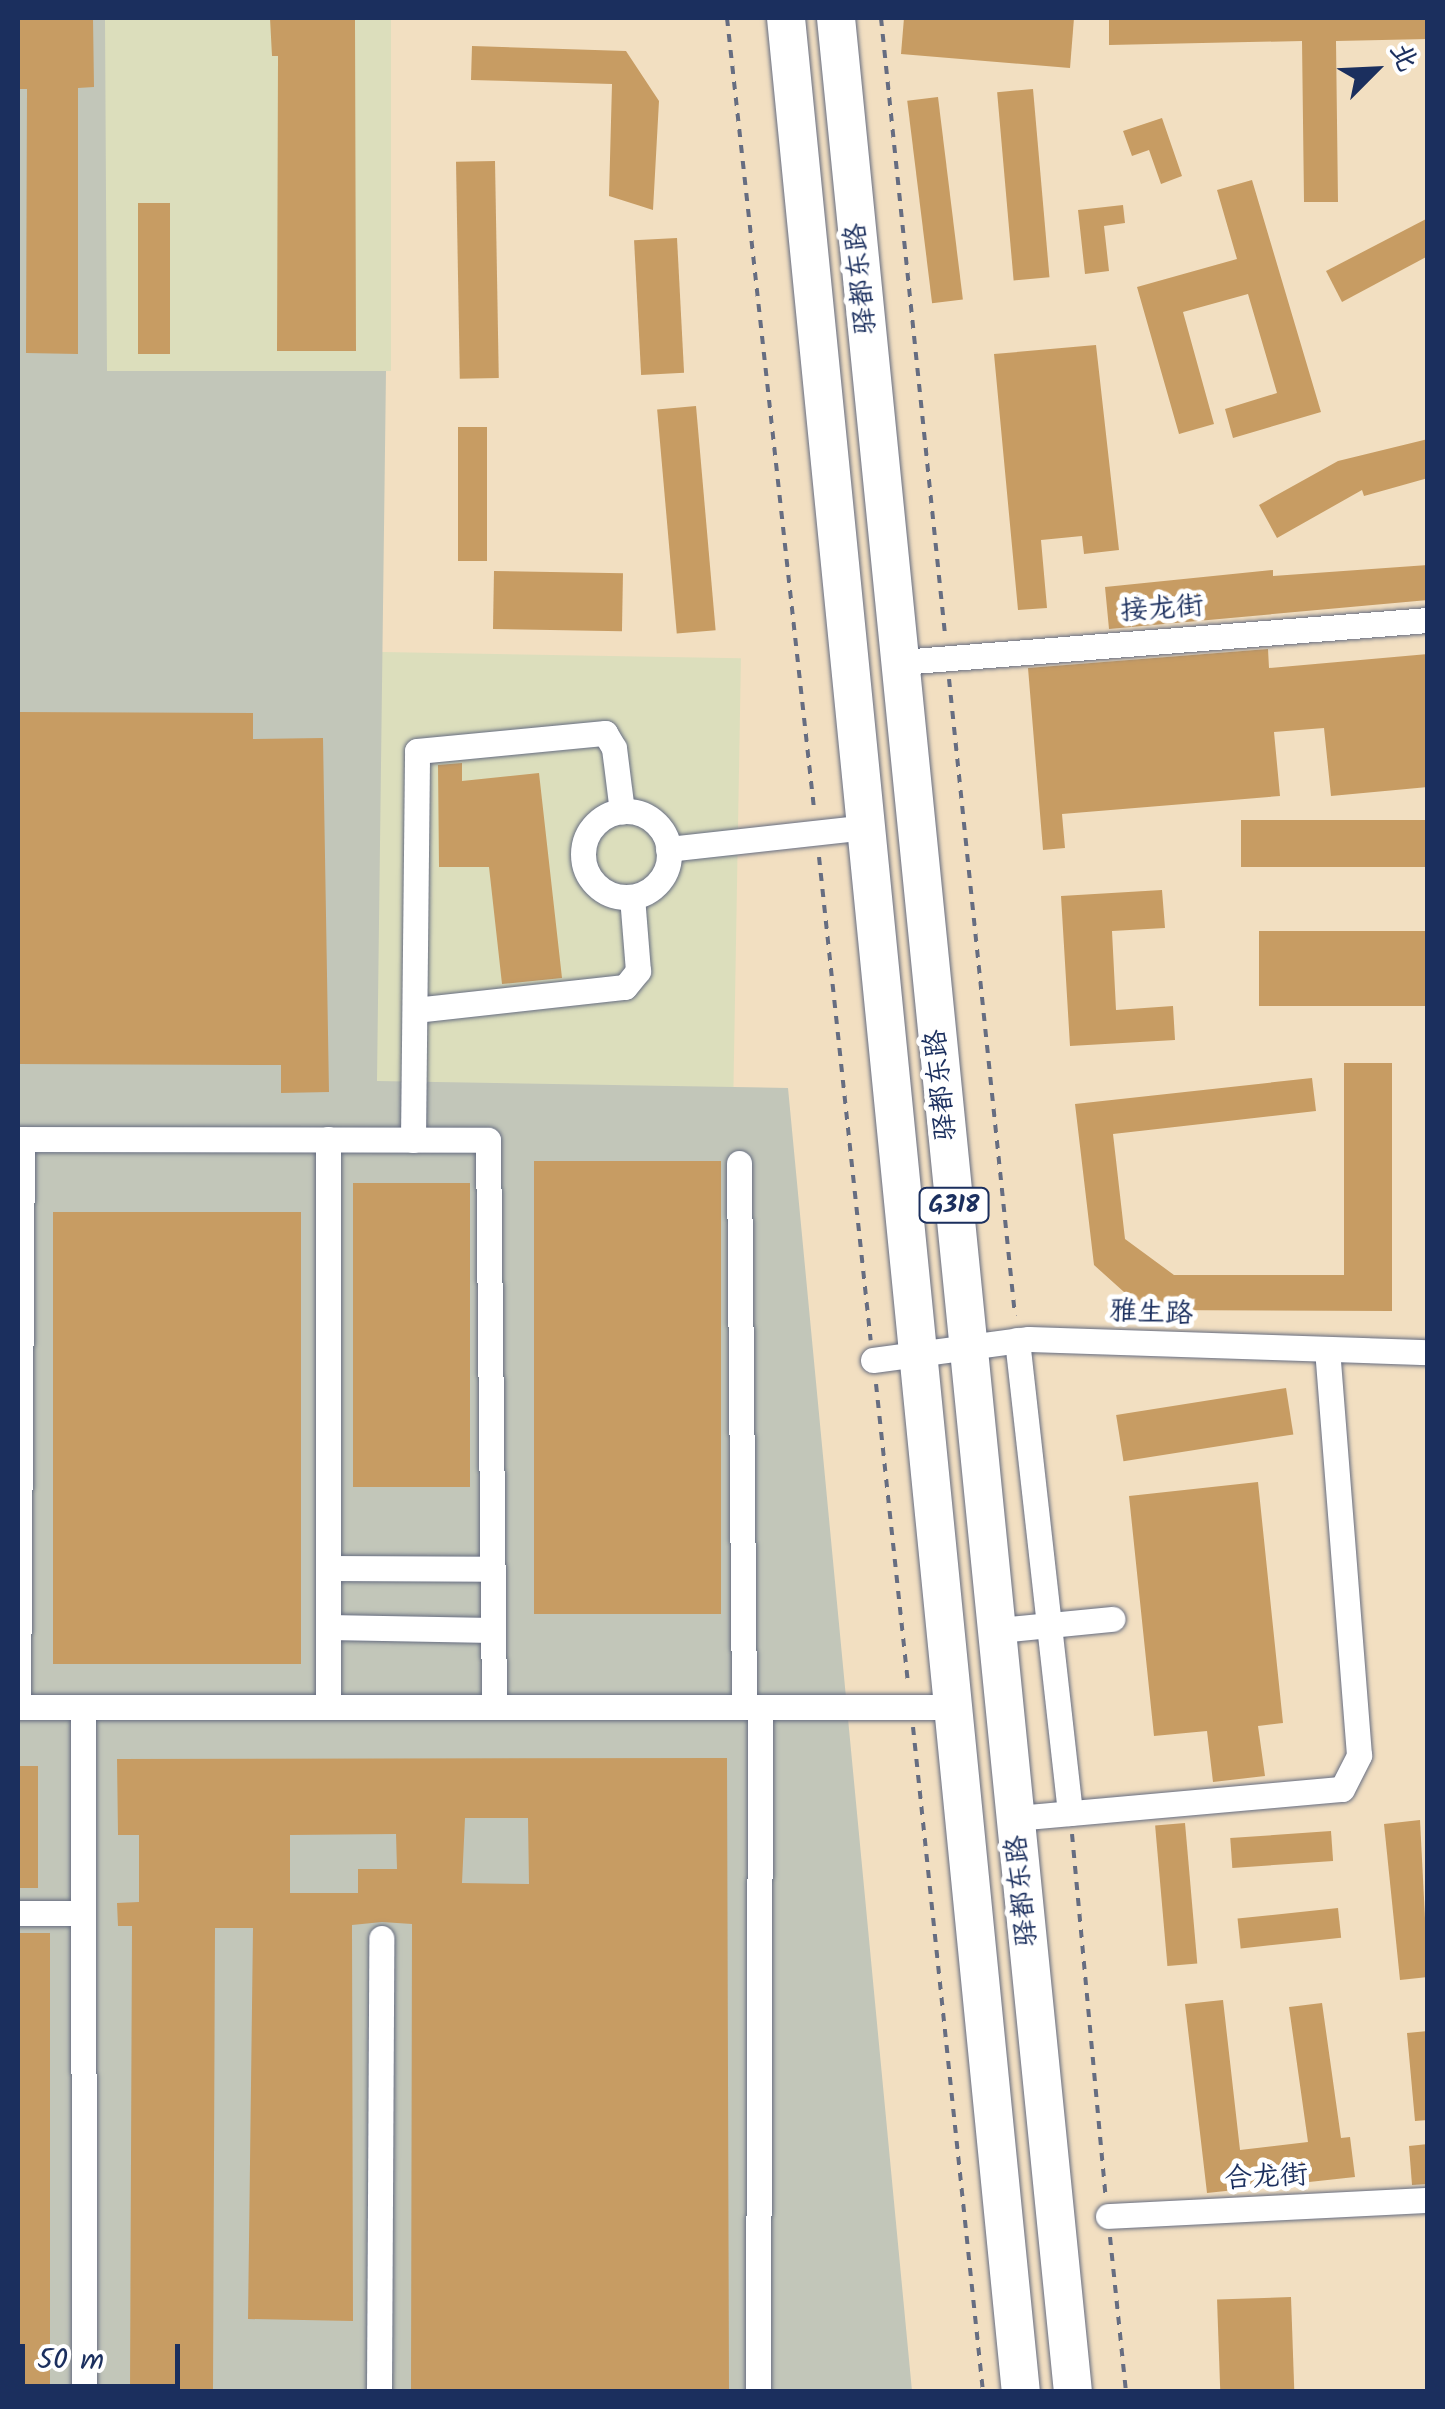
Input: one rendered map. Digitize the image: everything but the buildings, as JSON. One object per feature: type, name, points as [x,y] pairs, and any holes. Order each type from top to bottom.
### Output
[{"type":"highway","name":"驿都东路","points":[[786,18],[1021,2392]]},
{"type":"highway","name":"驿都东路","points":[[836,18],[1073,2392]]},
{"type":"street","name":"接龙街","points":[[901,662],[1428,620]]},
{"type":"street","points":[[413,1140],[417,752],[604,733],[614,748],[622,811]]},
{"type":"street","points":[[622,811],[652,820],[668,849],[658,884],[632,898],[604,892],[582,856],[590,830],[622,811]]},
{"type":"street","points":[[668,849],[867,827]]},
{"type":"street","points":[[415,1010],[626,986],[638,970],[632,898]]},
{"type":"street","points":[[494,1707],[488,1140],[20,1138],[18,1707],[83,1707],[328,1707],[494,1707],[952,1707]]},
{"type":"street","points":[[328,1140],[328,1707]]},
{"type":"street","points":[[738,1162],[752,1707],[758,2392]]},
{"type":"street","points":[[1017,1340],[1070,1812]]},
{"type":"street","name":"雅生路","points":[[874,1360],[1017,1340],[1428,1352]]},
{"type":"street","points":[[1016,1818],[1342,1789],[1359,1754],[1327,1352]]},
{"type":"street","points":[[328,1568],[492,1569]]},
{"type":"street","points":[[999,1630],[1112,1619]]},
{"type":"street","points":[[328,1628],[493,1630]]},
{"type":"street","points":[[83,1707],[84,2392]]},
{"type":"street","points":[[18,1913],[84,1913]]},
{"type":"street","points":[[380,2392],[381,1938]]},
{"type":"street","name":"合龙街","points":[[1108,2216],[1428,2200]]},
{"type":"path","points":[[727,18],[983,2392]]},
{"type":"path","points":[[1070,1812],[1126,2392]]},
{"type":"shaded area","points":[[18,18],[105,18],[107,371],[386,371],[377,1081],[788,1088],[912,2391],[18,2391]]},
{"type":"shaded area","points":[[105,18],[391,18],[391,371],[105,371]]},
{"type":"shaded area","points":[[382,652],[741,658],[733,1088],[374,1082]]}]
